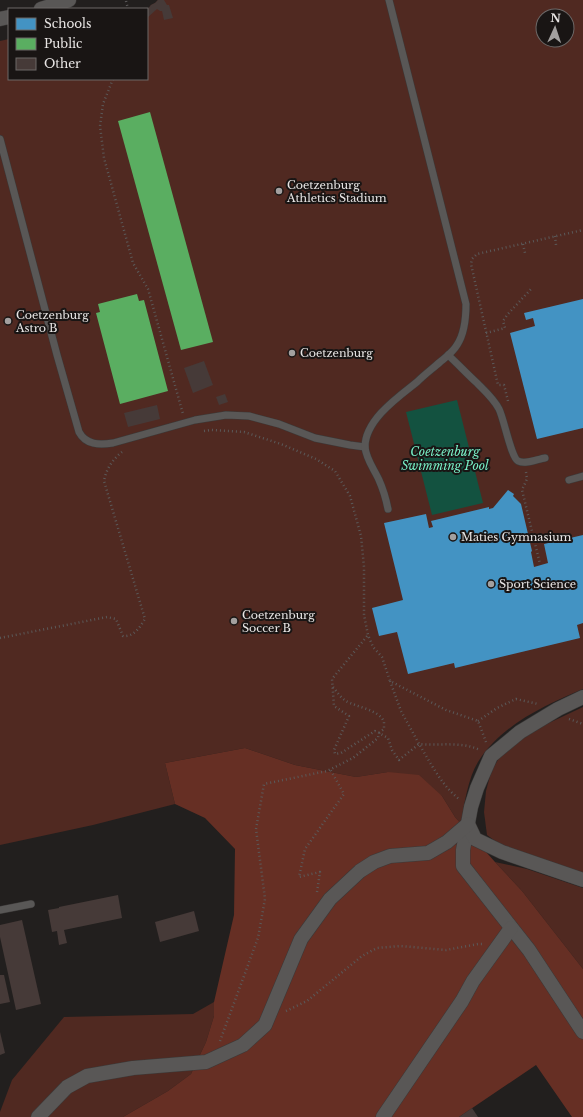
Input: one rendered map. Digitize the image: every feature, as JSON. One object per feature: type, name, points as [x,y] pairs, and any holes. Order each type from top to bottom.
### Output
[{"type":"street","points":[[44,8],[69,0]]},
{"type":"street","points":[[583,697],[558,709],[520,732],[491,756],[477,788],[471,807],[463,850],[463,866],[529,950],[583,1032]]},
{"type":"street","points":[[468,824],[474,839],[502,852],[583,880]]},
{"type":"street","points":[[38,1117],[67,1087],[87,1076],[133,1068],[206,1062],[243,1045],[265,1025],[301,939],[330,899],[360,871],[374,862],[390,856],[428,853],[447,842],[468,824]]},
{"type":"street","points":[[382,1117],[462,1001],[473,981],[511,928]]},
{"type":"lane","points":[[388,509],[380,481],[367,457],[365,447],[370,428],[380,414],[392,402],[457,346],[463,332],[466,317],[466,304],[389,0]]},
{"type":"lane","points":[[0,139],[57,355],[82,438],[94,443],[107,444],[195,420],[226,415],[249,416],[279,424],[315,438],[365,447]]},
{"type":"lane","points":[[448,355],[493,399],[505,424],[516,459],[519,462],[523,462],[545,458]]},
{"type":"lane","points":[[569,480],[583,476]]},
{"type":"lane","points":[[0,910],[31,904]]},
{"type":"path","points":[[126,1],[128,8]]},
{"type":"path","points":[[113,80],[103,104],[100,126],[104,158],[133,264],[148,290],[186,423]]},
{"type":"path","points":[[509,407],[504,384],[498,386],[471,264],[472,259],[477,254],[583,230]]},
{"type":"path","points":[[555,236],[556,245]]},
{"type":"path","points":[[523,244],[525,253]]},
{"type":"path","points":[[486,333],[505,328],[504,321],[508,314],[531,289]]},
{"type":"path","points":[[203,431],[244,432],[281,444],[316,458],[335,471],[350,496],[361,536],[364,567],[364,615],[368,636],[372,647],[382,657],[402,711],[419,744],[435,770],[452,793],[471,807]]},
{"type":"path","points":[[0,638],[107,617],[116,619],[123,636],[127,637],[138,631],[145,619],[104,481],[111,462],[121,453],[129,450]]},
{"type":"path","points":[[525,471],[527,479],[522,490],[540,564]]},
{"type":"path","points":[[368,636],[332,679],[334,706],[349,716],[335,746],[335,754],[341,753],[375,732],[388,738],[392,750],[399,760],[419,744],[455,744],[475,748],[491,756]]},
{"type":"path","points":[[390,681],[446,710],[478,721]]},
{"type":"path","points":[[214,1058],[258,938],[265,899],[261,858],[256,829],[264,784],[327,771],[353,758],[378,738],[379,733],[384,729],[384,722],[379,716],[346,701],[332,687]]},
{"type":"path","points":[[478,721],[497,708],[516,699],[558,709]]},
{"type":"path","points":[[478,721],[491,756]]},
{"type":"path","points":[[317,893],[320,872],[299,878],[305,849],[344,794],[330,769]]},
{"type":"path","points":[[265,1025],[275,1016],[307,1001],[362,956],[377,948],[402,946],[446,950],[478,944],[499,944]]},
{"type":"shaded area","name":"Coetzenburg","points":[[158,0],[583,0],[583,689],[539,709],[511,727],[488,749],[478,762],[472,776],[467,792],[461,824],[442,796],[388,772],[356,777],[295,765],[245,748],[165,763],[175,804],[93,825],[0,845],[0,41],[8,39],[8,80],[148,80],[148,9]]},
{"type":"shaded area","points":[[583,707],[583,874],[506,849],[487,835],[484,812],[486,791],[491,772],[500,756],[519,737]]},
{"type":"shaded area","points":[[245,748],[295,765],[356,777],[388,772],[419,775],[442,796],[455,817],[522,891],[583,969],[583,1117],[572,1117],[536,1065],[459,1117],[123,1117],[168,1091],[191,1074],[206,1042],[214,1016],[214,1002],[234,915],[235,849],[205,818],[175,804],[165,763]]},
{"type":"shaded area","points":[[495,862],[527,869],[583,888],[583,969],[522,891]]},
{"type":"shaded area","points":[[214,1002],[214,1016],[206,1042],[191,1074],[168,1091],[123,1117],[0,1117],[0,1112],[12,1080],[64,1017],[193,1014]]},
{"type":"water","name":"Coetzenburg Swimming Pool","points":[[457,400],[483,503],[432,515],[406,412]]},
{"type":"building: Schools","points":[[583,299],[583,428],[537,439],[510,333],[535,326],[533,318],[526,320],[524,313]]},
{"type":"building: Schools","name":"Sport Science","points":[[508,490],[514,494],[513,496],[521,504],[532,551],[534,567],[548,563],[544,544],[583,535],[583,623],[577,625],[580,638],[455,668],[454,663],[408,674],[397,632],[379,636],[372,608],[403,600],[384,523],[426,514],[429,528],[433,527],[431,521],[489,507],[489,509],[493,508]]},
{"type":"building: Public","points":[[150,112],[213,342],[181,350],[118,121]]},
{"type":"building: Public","points":[[137,294],[139,301],[144,300],[168,391],[120,404],[96,313],[100,312],[98,304]]},
{"type":"building: Other","points":[[158,0],[164,0],[167,5],[169,5],[173,18],[164,20],[162,11],[157,9],[148,17],[148,9]]},
{"type":"building: Other","points":[[204,361],[213,385],[193,393],[184,368]]},
{"type":"building: Other","points":[[225,394],[228,402],[219,405],[216,397]]},
{"type":"building: Other","points":[[157,405],[160,419],[128,427],[124,413]]},
{"type":"building: Other","points":[[118,895],[122,918],[64,930],[67,943],[59,945],[57,931],[52,932],[48,910]]},
{"type":"building: Other","points":[[194,911],[199,931],[160,942],[155,922]]},
{"type":"building: Other","points":[[22,920],[41,1004],[16,1010],[0,937],[0,925]]},
{"type":"building: Other","points":[[0,975],[4,975],[10,1002],[0,1004]]},
{"type":"building: Other","points":[[0,1032],[5,1053],[0,1055]]},
{"type":"building: Other","points":[[472,1108],[478,1117],[459,1117]]},
{"type":"place","name":"Coetzenburg Athletics Stadium","points":[[279,191]]},
{"type":"place","name":"Coetzenburg Astro B","points":[[8,321]]},
{"type":"place","name":"Coetzenburg","points":[[292,353]]},
{"type":"place","name":"Maties Gymnasium","points":[[453,537]]},
{"type":"place","name":"Sport Science","points":[[491,584]]},
{"type":"place","name":"Coetzenburg Soccer B","points":[[234,621]]}]
